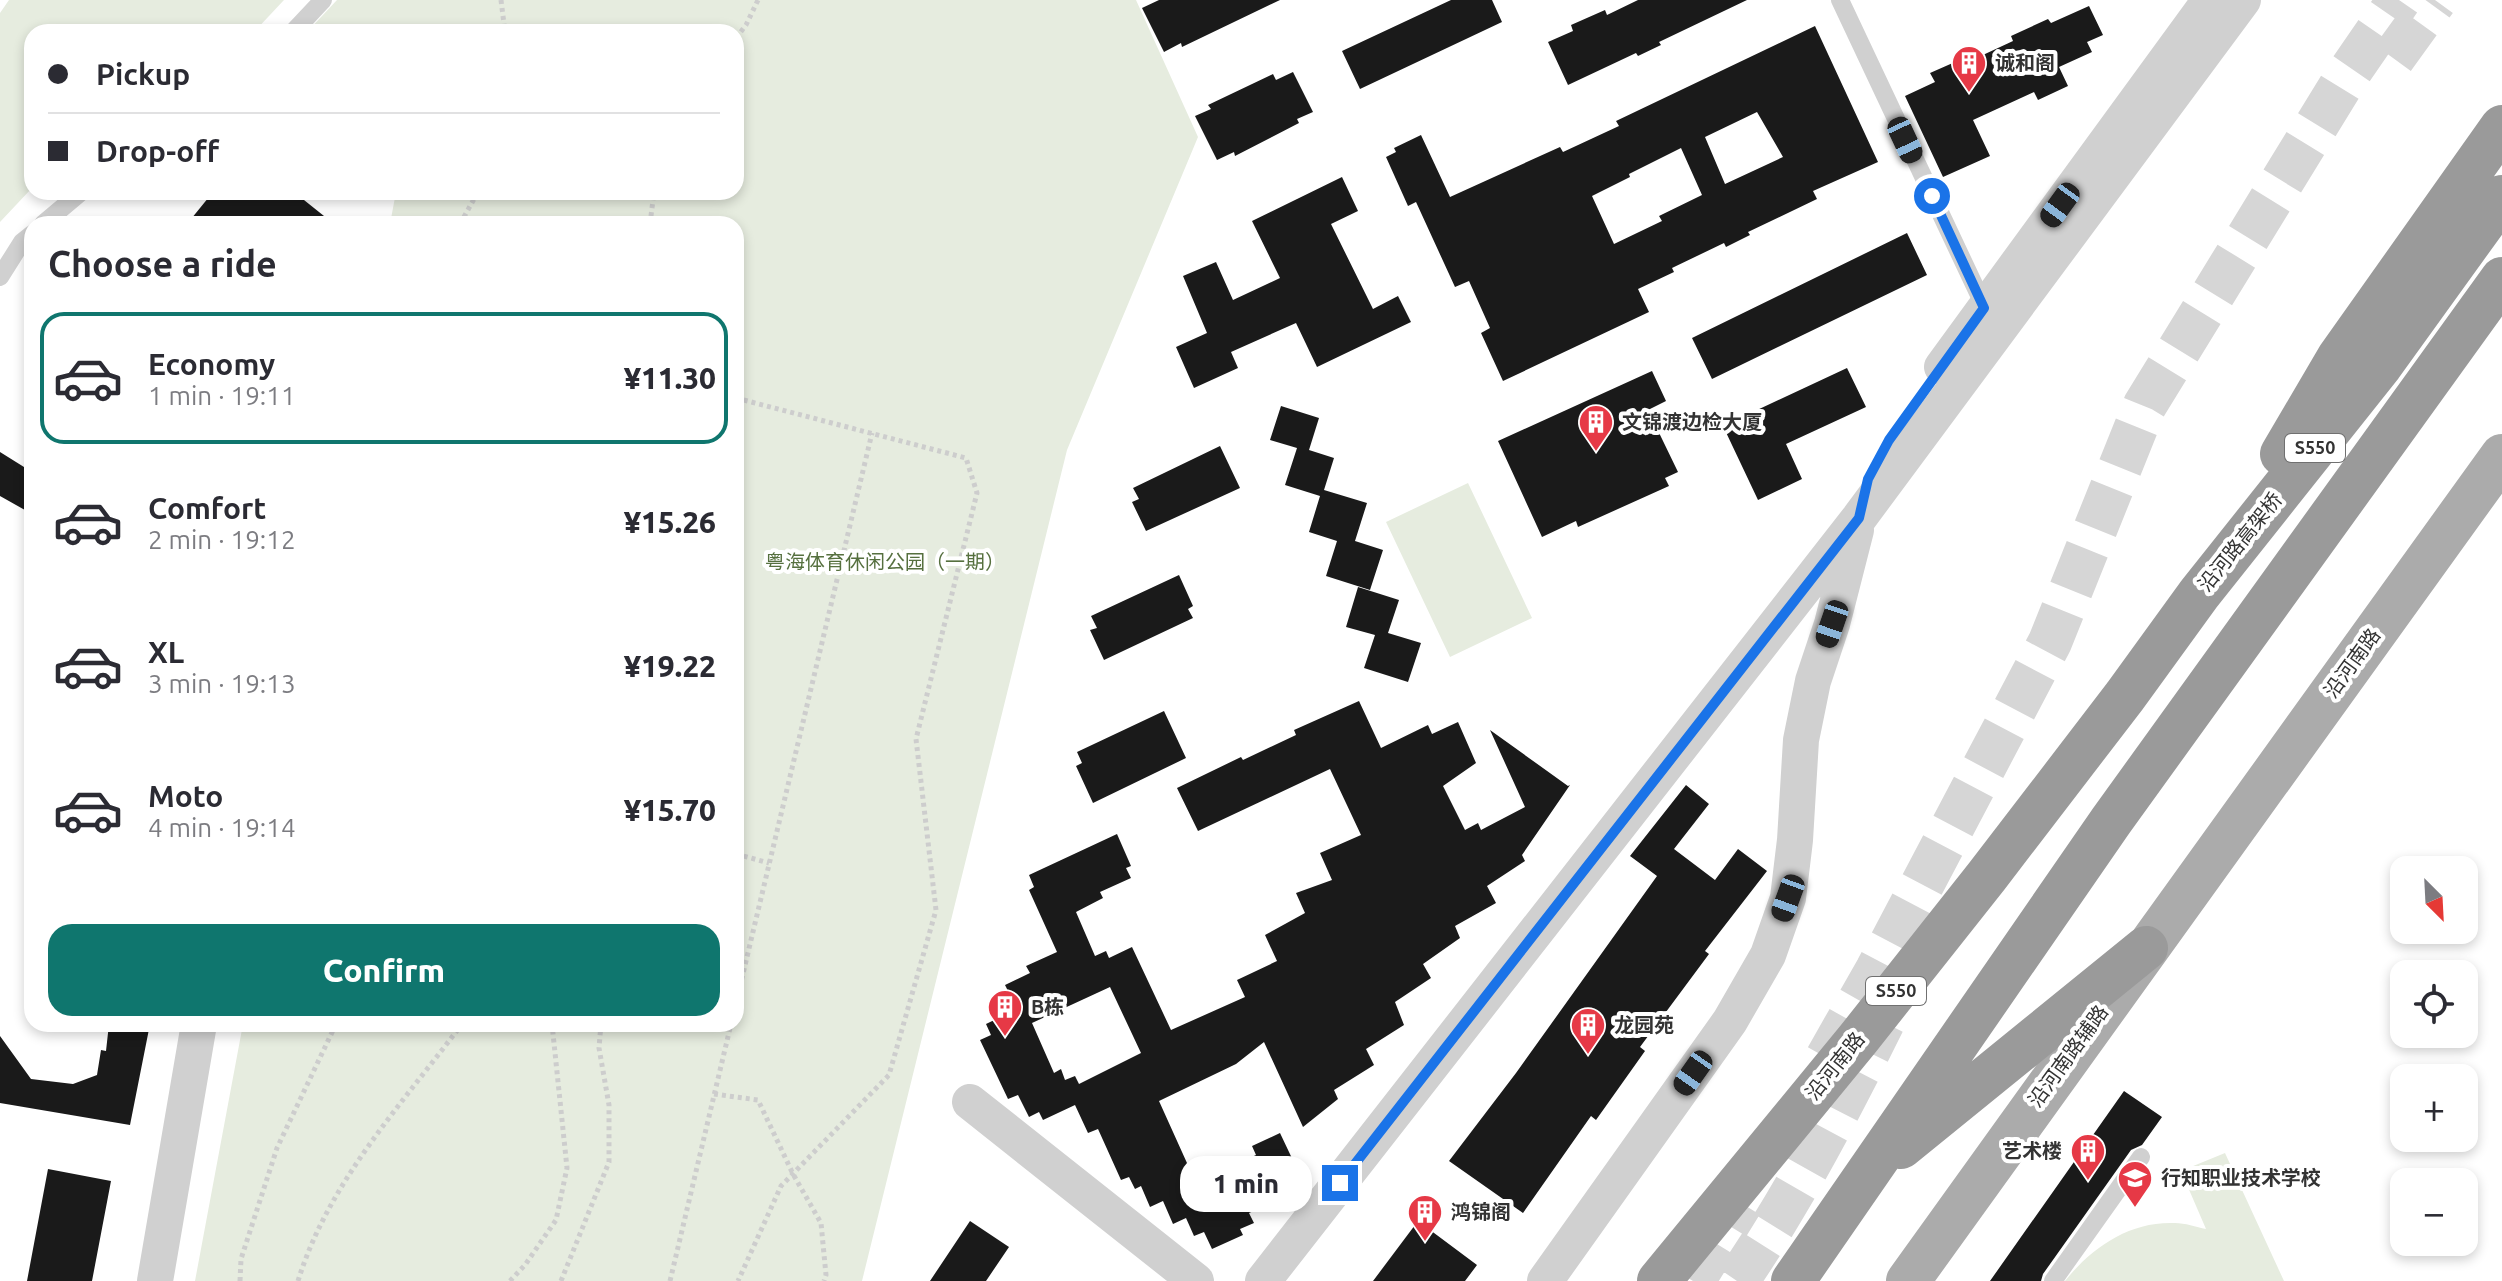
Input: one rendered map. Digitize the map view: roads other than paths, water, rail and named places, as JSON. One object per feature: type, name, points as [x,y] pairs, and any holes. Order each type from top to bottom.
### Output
[{"type":"highway","points":[[2199,594],[2339,357],[2502,127]]},
{"type":"highway","name":"沿河路高架桥","points":[[2125,696],[2199,594],[2381,365],[2502,197]]},
{"type":"highway","name":"S550","points":[[1793,1281],[2092,847],[2502,279]]},
{"type":"highway","name":"沿河南路","points":[[1659,1281],[1858,1039],[2125,696]]},
{"type":"highway","points":[[1865,1176],[2146,948]]},
{"type":"main road","name":"沿河南路","points":[[2146,948],[2502,456]]},
{"type":"main road","name":"沿河南路辅路","points":[[1908,1281],[2146,948]]},
{"type":"street","points":[[1992,320],[2210,0]]},
{"type":"street","points":[[1545,1281],[1730,1021],[1768,955],[1788,898],[1804,725],[1813,681],[1832,624],[1868,479],[1889,440],[1992,320],[2243,0]]},
{"type":"street","points":[[1263,1281],[1859,518]]},
{"type":"street","points":[[155,1281],[198,1032]]},
{"type":"street","points":[[970,1102],[1196,1281]]},
{"type":"lane","points":[[300,24],[323,0]]},
{"type":"lane","points":[[1840,0],[1992,320]]},
{"type":"lane","points":[[52,216],[72,200]]},
{"type":"lane","points":[[0,277],[24,240]]},
{"type":"lane","points":[[2053,1281],[2141,1157]]},
{"type":"tunnel","points":[[1827,1058],[1877,970],[2050,642],[2145,405],[2348,74],[2399,0]]},
{"type":"tunnel","points":[[2393,58],[2435,0]]},
{"type":"tunnel","points":[[1737,1281],[1814,1154],[1883,1022]]},
{"type":"tunnel","points":[[1693,1281],[1741,1203]]},
{"type":"place","name":"诚和阁","points":[[1969,94]]},
{"type":"place","name":"文锦渡边检大厦","points":[[1596,453]]},
{"type":"place","name":"B栋","points":[[1005,1038]]},
{"type":"place","name":"龙园苑","points":[[1588,1056]]},
{"type":"place","name":"艺术楼","points":[[2088,1182]]},
{"type":"place","name":"行知职业技术学校","points":[[2135,1209]]},
{"type":"place","name":"鸿锦阁","points":[[1425,1243]]},
{"type":"park label","name":"粤海体育休闲公园（一期）","points":[[885,562]]}]
